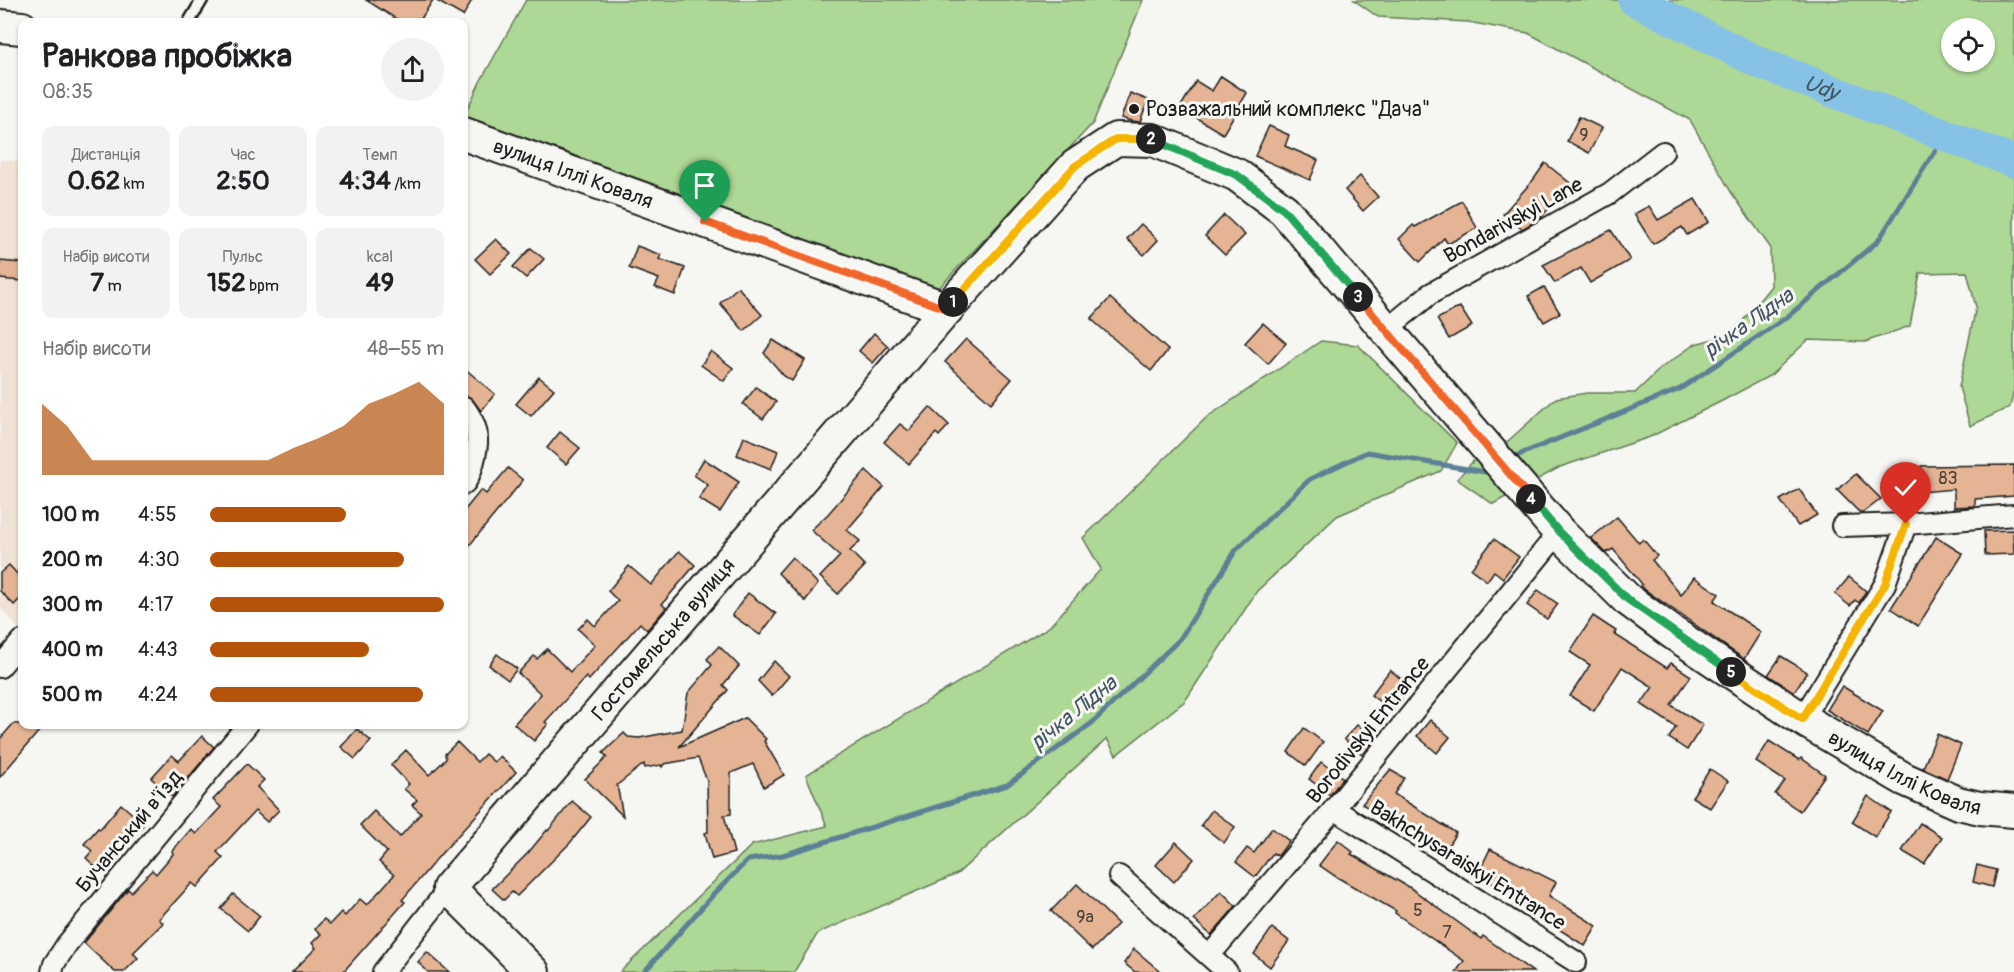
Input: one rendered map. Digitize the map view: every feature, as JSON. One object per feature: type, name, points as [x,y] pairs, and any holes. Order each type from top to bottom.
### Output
[{"type":"main road","points":[[0,26],[18,28]]},
{"type":"main road","name":"вулиця Іллі Коваля","points":[[468,135],[947,309],[1075,166],[1116,139],[1153,140],[1237,175],[1284,210],[1559,532],[1627,599],[1673,633],[1802,719],[1868,759],[1934,794],[1969,806],[2014,811]]},
{"type":"main road","name":"Гостомельська вулиця","points":[[449,888],[947,309]]},
{"type":"main road","points":[[449,888],[533,972]]},
{"type":"street","name":"Bondarivskyi Lane","points":[[1386,330],[1430,294],[1610,193],[1663,152]]},
{"type":"street","points":[[468,412],[477,438],[468,479]]},
{"type":"street","points":[[1842,526],[1906,524],[2014,515]]},
{"type":"street","name":"вулиця Іллі Коваля","points":[[1802,719],[1885,584],[1906,524]]},
{"type":"street","name":"Borodivskyi Entrance","points":[[1210,955],[1334,809],[1559,532]]},
{"type":"street","points":[[0,667],[18,646]]},
{"type":"street","name":"Бучанський в'їзд","points":[[52,972],[66,944],[244,729]]},
{"type":"street","name":"Bakhchysaraiskyi Entrance","points":[[1334,809],[1576,962]]},
{"type":"street","points":[[1119,876],[1227,972]]},
{"type":"street","name":"Гостомельська вулиця","points":[[383,972],[449,888]]},
{"type":"lane","points":[[191,18],[202,0]]},
{"type":"shaded area","points":[[0,160],[18,161],[18,628],[0,608]]},
{"type":"green space","points":[[526,0],[1143,0],[1093,123],[938,289],[468,117],[468,108]]},
{"type":"green space","points":[[1354,0],[1619,0],[1802,86],[2014,171],[2014,391],[2010,407],[1970,426],[1959,387],[1976,307],[1967,272],[1920,273],[1910,326],[1865,342],[1808,340],[1771,375],[1722,401],[1650,437],[1560,467],[1493,504],[1457,479],[1474,460],[1508,441],[1556,398],[1587,393],[1635,393],[1661,368],[1695,344],[1732,334],[1771,286],[1770,247],[1731,192],[1690,120],[1528,33],[1468,22],[1378,17]]},
{"type":"green space","points":[[1654,0],[2014,0],[2014,155],[1771,59]]},
{"type":"green space","points":[[1321,341],[1358,345],[1457,443],[1441,471],[1337,516],[1257,591],[1185,701],[1116,755],[1107,739],[957,874],[818,933],[794,972],[620,972],[752,845],[827,826],[806,775],[1049,627],[1101,569],[1083,538],[1207,417]]},
{"type":"building","points":[[366,0],[433,0],[422,18],[395,18]]},
{"type":"building","points":[[435,0],[472,0],[463,16]]},
{"type":"building","points":[[1221,76],[1247,93],[1223,134],[1180,108],[1196,81],[1212,91]]},
{"type":"building","name":"Розважальний комплекс \"Дача\"","points":[[1130,93],[1148,100],[1140,122],[1121,118]]},
{"type":"building","points":[[1579,117],[1602,128],[1589,153],[1567,141]]},
{"type":"building","points":[[1269,126],[1289,135],[1285,146],[1318,160],[1310,180],[1255,156]]},
{"type":"building","points":[[1545,163],[1575,187],[1564,202],[1558,197],[1540,219],[1522,229],[1503,214]]},
{"type":"building","points":[[1360,176],[1378,197],[1363,211],[1345,190]]},
{"type":"building","points":[[1695,199],[1709,222],[1687,235],[1682,227],[1653,244],[1634,214],[1649,206],[1658,220]]},
{"type":"building","points":[[1462,201],[1477,228],[1448,244],[1444,238],[1420,262],[1399,239],[1413,225],[1415,227]]},
{"type":"building","points":[[1224,215],[1245,235],[1225,255],[1205,236]]},
{"type":"building","points":[[1141,224],[1158,240],[1144,255],[1127,239]]},
{"type":"building","points":[[1611,230],[1630,260],[1590,283],[1581,268],[1555,283],[1543,265]]},
{"type":"building","points":[[496,239],[511,254],[490,274],[475,259]]},
{"type":"building","points":[[637,246],[661,255],[659,259],[685,268],[675,295],[655,287],[659,279],[629,268]]},
{"type":"building","points":[[531,248],[544,259],[526,278],[513,267]]},
{"type":"building","points":[[0,261],[18,263],[18,281],[0,279]]},
{"type":"building","points":[[738,287],[762,315],[744,331],[720,303]]},
{"type":"building","points":[[1544,287],[1560,313],[1544,322],[1528,296]]},
{"type":"building","points":[[1110,298],[1168,350],[1151,371],[1091,319]]},
{"type":"building","points":[[1460,307],[1472,326],[1449,339],[1437,319]]},
{"type":"building","points":[[1263,323],[1286,343],[1268,364],[1245,343]]},
{"type":"building","points":[[874,333],[888,346],[873,363],[859,351]]},
{"type":"building","points":[[966,339],[1012,379],[991,403],[945,362]]},
{"type":"building","points":[[773,340],[805,360],[792,381],[784,376],[764,353]]},
{"type":"building","points":[[711,351],[733,368],[724,381],[701,365]]},
{"type":"building","points":[[468,371],[495,394],[481,411],[468,397]]},
{"type":"building","points":[[539,377],[554,389],[531,416],[516,404]]},
{"type":"building","points":[[756,387],[776,402],[763,419],[743,404]]},
{"type":"building","points":[[930,407],[949,425],[939,436],[936,433],[909,464],[884,442],[900,424],[909,431]]},
{"type":"building","points":[[560,432],[580,448],[566,464],[547,448]]},
{"type":"building","points":[[744,437],[778,451],[771,469],[737,455]]},
{"type":"building","points":[[704,459],[739,482],[720,512],[699,499],[708,485],[694,475]]},
{"type":"building","points":[[2014,465],[2014,496],[1975,499],[1975,506],[1954,507],[1954,489],[1921,492],[1921,466]]},
{"type":"building","points":[[508,468],[523,480],[468,547],[468,506],[481,490],[486,494]]},
{"type":"building","points":[[866,470],[884,487],[847,530],[860,541],[850,551],[865,566],[838,594],[820,577],[840,556],[811,530]]},
{"type":"building","points":[[1856,474],[1881,499],[1863,513],[1860,513],[1837,490]]},
{"type":"building","points":[[1799,489],[1817,515],[1798,526],[1780,500]]},
{"type":"building","points":[[1617,517],[1639,543],[1643,539],[1657,556],[1652,560],[1681,595],[1694,577],[1719,594],[1714,601],[1761,632],[1744,659],[1644,589],[1613,549],[1606,553],[1591,538]]},
{"type":"building","points":[[2013,530],[2014,554],[1985,555],[1984,531]]},
{"type":"building","points":[[1936,537],[1963,554],[1918,626],[1891,608]]},
{"type":"building","points":[[1494,539],[1519,557],[1503,578],[1494,571],[1487,581],[1471,569]]},
{"type":"building","points":[[679,551],[695,565],[662,604],[666,608],[647,630],[640,623],[589,680],[586,677],[545,722],[548,724],[534,741],[514,724],[541,694],[518,673],[534,656],[537,659],[547,649],[570,672],[595,645],[578,629],[588,619],[595,626],[618,601],[608,591],[629,566],[651,585]]},
{"type":"building","points":[[792,557],[818,584],[805,601],[778,573]]},
{"type":"building","points":[[9,565],[18,575],[18,601],[14,605],[0,591],[0,573]]},
{"type":"building","points":[[1849,577],[1866,591],[1859,603],[1855,600],[1850,606],[1835,594]]},
{"type":"building","points":[[1538,590],[1558,604],[1547,619],[1527,605]]},
{"type":"building","points":[[748,593],[776,614],[760,635],[732,615]]},
{"type":"building","points":[[1593,616],[1616,631],[1614,634],[1667,668],[1671,663],[1691,676],[1671,705],[1703,725],[1687,750],[1669,738],[1676,727],[1641,704],[1653,687],[1622,667],[1594,711],[1570,696],[1590,665],[1570,652]]},
{"type":"building","points":[[719,646],[739,666],[723,685],[728,690],[679,747],[745,718],[766,739],[764,741],[784,775],[764,787],[753,764],[731,773],[731,814],[724,815],[734,853],[712,859],[705,833],[708,832],[707,781],[698,758],[664,764],[662,767],[661,765],[645,768],[644,764],[617,785],[623,816],[585,779],[607,757],[603,753],[624,733],[628,737],[639,738],[682,730],[688,693],[712,665],[707,659]]},
{"type":"building","points":[[497,654],[517,669],[508,680],[489,665]]},
{"type":"building","points":[[1781,656],[1807,672],[1794,692],[1768,675]]},
{"type":"building","points":[[774,661],[789,676],[772,696],[758,681]]},
{"type":"building","points":[[1390,670],[1411,687],[1392,711],[1371,695]]},
{"type":"building","points":[[1842,686],[1883,711],[1868,735],[1827,710]]},
{"type":"building","points":[[1430,720],[1450,737],[1437,753],[1417,736]]},
{"type":"building","points":[[13,724],[18,724],[18,729],[41,729],[0,777],[0,739]]},
{"type":"building","points":[[1357,725],[1375,739],[1363,755],[1344,739]]},
{"type":"building","points":[[1304,728],[1323,742],[1306,766],[1288,752]]},
{"type":"building","points":[[357,729],[371,741],[355,759],[341,747]]},
{"type":"building","points":[[1937,734],[1961,745],[1947,779],[1923,768]]},
{"type":"building","points":[[202,736],[214,747],[172,797],[151,778],[172,755],[179,761]]},
{"type":"building","points":[[1769,741],[1799,760],[1801,758],[1825,775],[1800,811],[1775,794],[1785,781],[1756,762]]},
{"type":"building","points":[[457,742],[477,762],[485,754],[494,762],[500,756],[516,772],[440,855],[402,900],[405,902],[343,972],[292,972],[316,948],[312,943],[321,934],[315,929],[324,919],[330,924],[341,912],[345,916],[360,899],[367,905],[394,875],[379,862],[387,852],[360,825],[374,811],[400,837],[421,813],[412,805],[417,800],[404,789],[409,784],[391,765],[406,750],[429,775],[446,759],[445,754]]},
{"type":"building","points":[[1321,762],[1343,778],[1330,795],[1309,779]]},
{"type":"building","points":[[247,764],[264,780],[257,787],[279,810],[267,822],[255,811],[217,852],[223,858],[197,887],[192,883],[159,919],[163,923],[133,953],[138,958],[124,972],[115,972],[84,943],[128,889],[131,892],[152,870],[156,874],[191,829],[196,834],[221,807],[213,800]]},
{"type":"building","points":[[1710,769],[1728,781],[1710,808],[1692,797]]},
{"type":"building","points":[[1390,770],[1404,778],[1394,794],[1456,833],[1443,853],[1362,804]]},
{"type":"building","points":[[1868,796],[1891,812],[1875,837],[1852,822]]},
{"type":"building","points":[[572,801],[591,817],[570,843],[517,896],[512,892],[504,900],[492,889],[548,831]]},
{"type":"building","points":[[121,804],[144,824],[101,872],[86,858],[92,851],[84,844]]},
{"type":"building","points":[[1212,810],[1235,827],[1224,843],[1201,825]]},
{"type":"building","points":[[1920,823],[1942,837],[1924,864],[1902,851]]},
{"type":"building","points":[[1272,828],[1289,841],[1278,856],[1273,853],[1255,877],[1236,862],[1247,848],[1254,853]]},
{"type":"building","points":[[1338,840],[1353,852],[1351,854],[1412,889],[1481,939],[1483,936],[1533,972],[1456,972],[1464,961],[1395,913],[1396,911],[1319,865]]},
{"type":"building","points":[[1176,842],[1194,859],[1174,882],[1156,865]]},
{"type":"building","points":[[1490,849],[1556,882],[1549,896],[1597,926],[1585,946],[1551,924],[1553,921],[1518,903],[1521,897],[1477,876]]},
{"type":"building","points":[[1977,865],[1996,870],[1992,887],[1973,882]]},
{"type":"building","points":[[1077,884],[1118,924],[1092,950],[1051,911]]},
{"type":"building","points":[[1221,891],[1236,906],[1211,935],[1194,920]]},
{"type":"building","points":[[233,894],[260,916],[248,931],[221,909]]},
{"type":"building","points":[[1272,928],[1289,941],[1270,967],[1254,954]]},
{"type":"building","points":[[1134,949],[1161,972],[1135,972],[1124,963]]},
{"type":"building","points":[[427,952],[449,972],[428,972],[418,962]]},
{"type":"waterway","name":"Udy","points":[[1634,0],[1760,63],[2014,162]]},
{"type":"waterway","name":"річка Лідна","points":[[1511,458],[1680,389],[1787,317],[1878,241],[1945,135]]},
{"type":"waterway","name":"річка Лідна","points":[[644,972],[713,895],[748,860],[783,855],[1007,785],[1092,723],[1180,639],[1236,550],[1310,479],[1367,452],[1485,472]]},
{"type":"place","name":"Розважальний комплекс \"Дача\"","points":[[1134,109]]},
{"type":"route","points":[[705,222],[947,309],[1075,166],[1116,139],[1153,140],[1237,175],[1284,210],[1559,532],[1627,599],[1673,633],[1802,719],[1885,584],[1906,524]]}]
